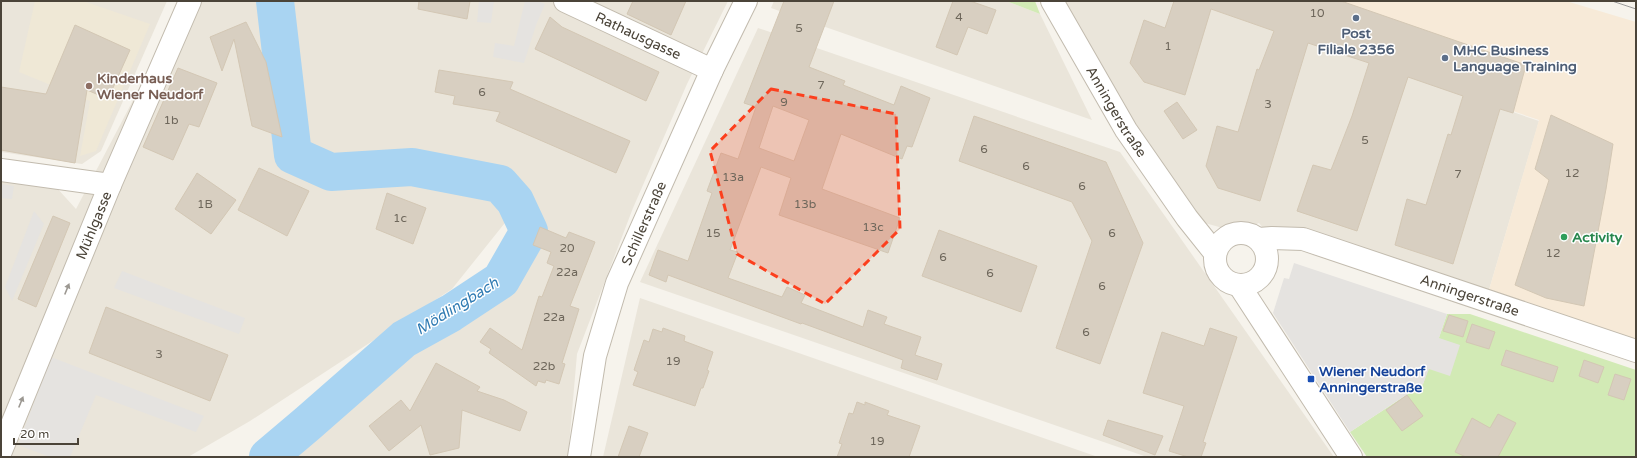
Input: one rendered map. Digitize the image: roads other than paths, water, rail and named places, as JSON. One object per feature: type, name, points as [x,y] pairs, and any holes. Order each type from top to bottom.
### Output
[{"type":"street","name":"Mühlgasse","points":[[1,451],[110,185],[190,1]]},
{"type":"street","name":"Rathausgasse","points":[[565,1],[712,70]]},
{"type":"street","name":"Schillerstraße","points":[[579,457],[595,356],[617,283],[712,70],[746,1]]},
{"type":"street","name":"Anningerstraße","points":[[1052,1],[1126,130],[1187,218],[1215,253],[1215,260],[1220,274],[1232,284],[1246,284]]},
{"type":"street","points":[[1,170],[110,185]]},
{"type":"street","points":[[1187,218],[1230,235]]},
{"type":"street","points":[[1215,253],[1220,242],[1237,232],[1245,232],[1263,249],[1264,272],[1246,284],[1259,317],[1351,457]]},
{"type":"street","name":"Anningerstraße","points":[[1263,249],[1303,239],[1636,352]]},
{"type":"waterway","name":"Mödlingbach","points":[[268,457],[404,339],[451,313],[501,280],[529,231],[515,201],[500,184],[412,167],[331,172],[293,155],[275,1]]},
{"type":"tram line","points":[[1612,1],[1636,9]]},
{"type":"place","name":"Post Filiale 2356","points":[[1356,18]]},
{"type":"place","name":"MHC Business Language Training","points":[[1445,58]]},
{"type":"place","name":"Kinderhaus Wiener Neudorf","points":[[89,86]]},
{"type":"place","name":"Activity","points":[[1564,237]]},
{"type":"place","name":"Wiener Neudorf Anningerstraße","points":[[1311,379]]}]
